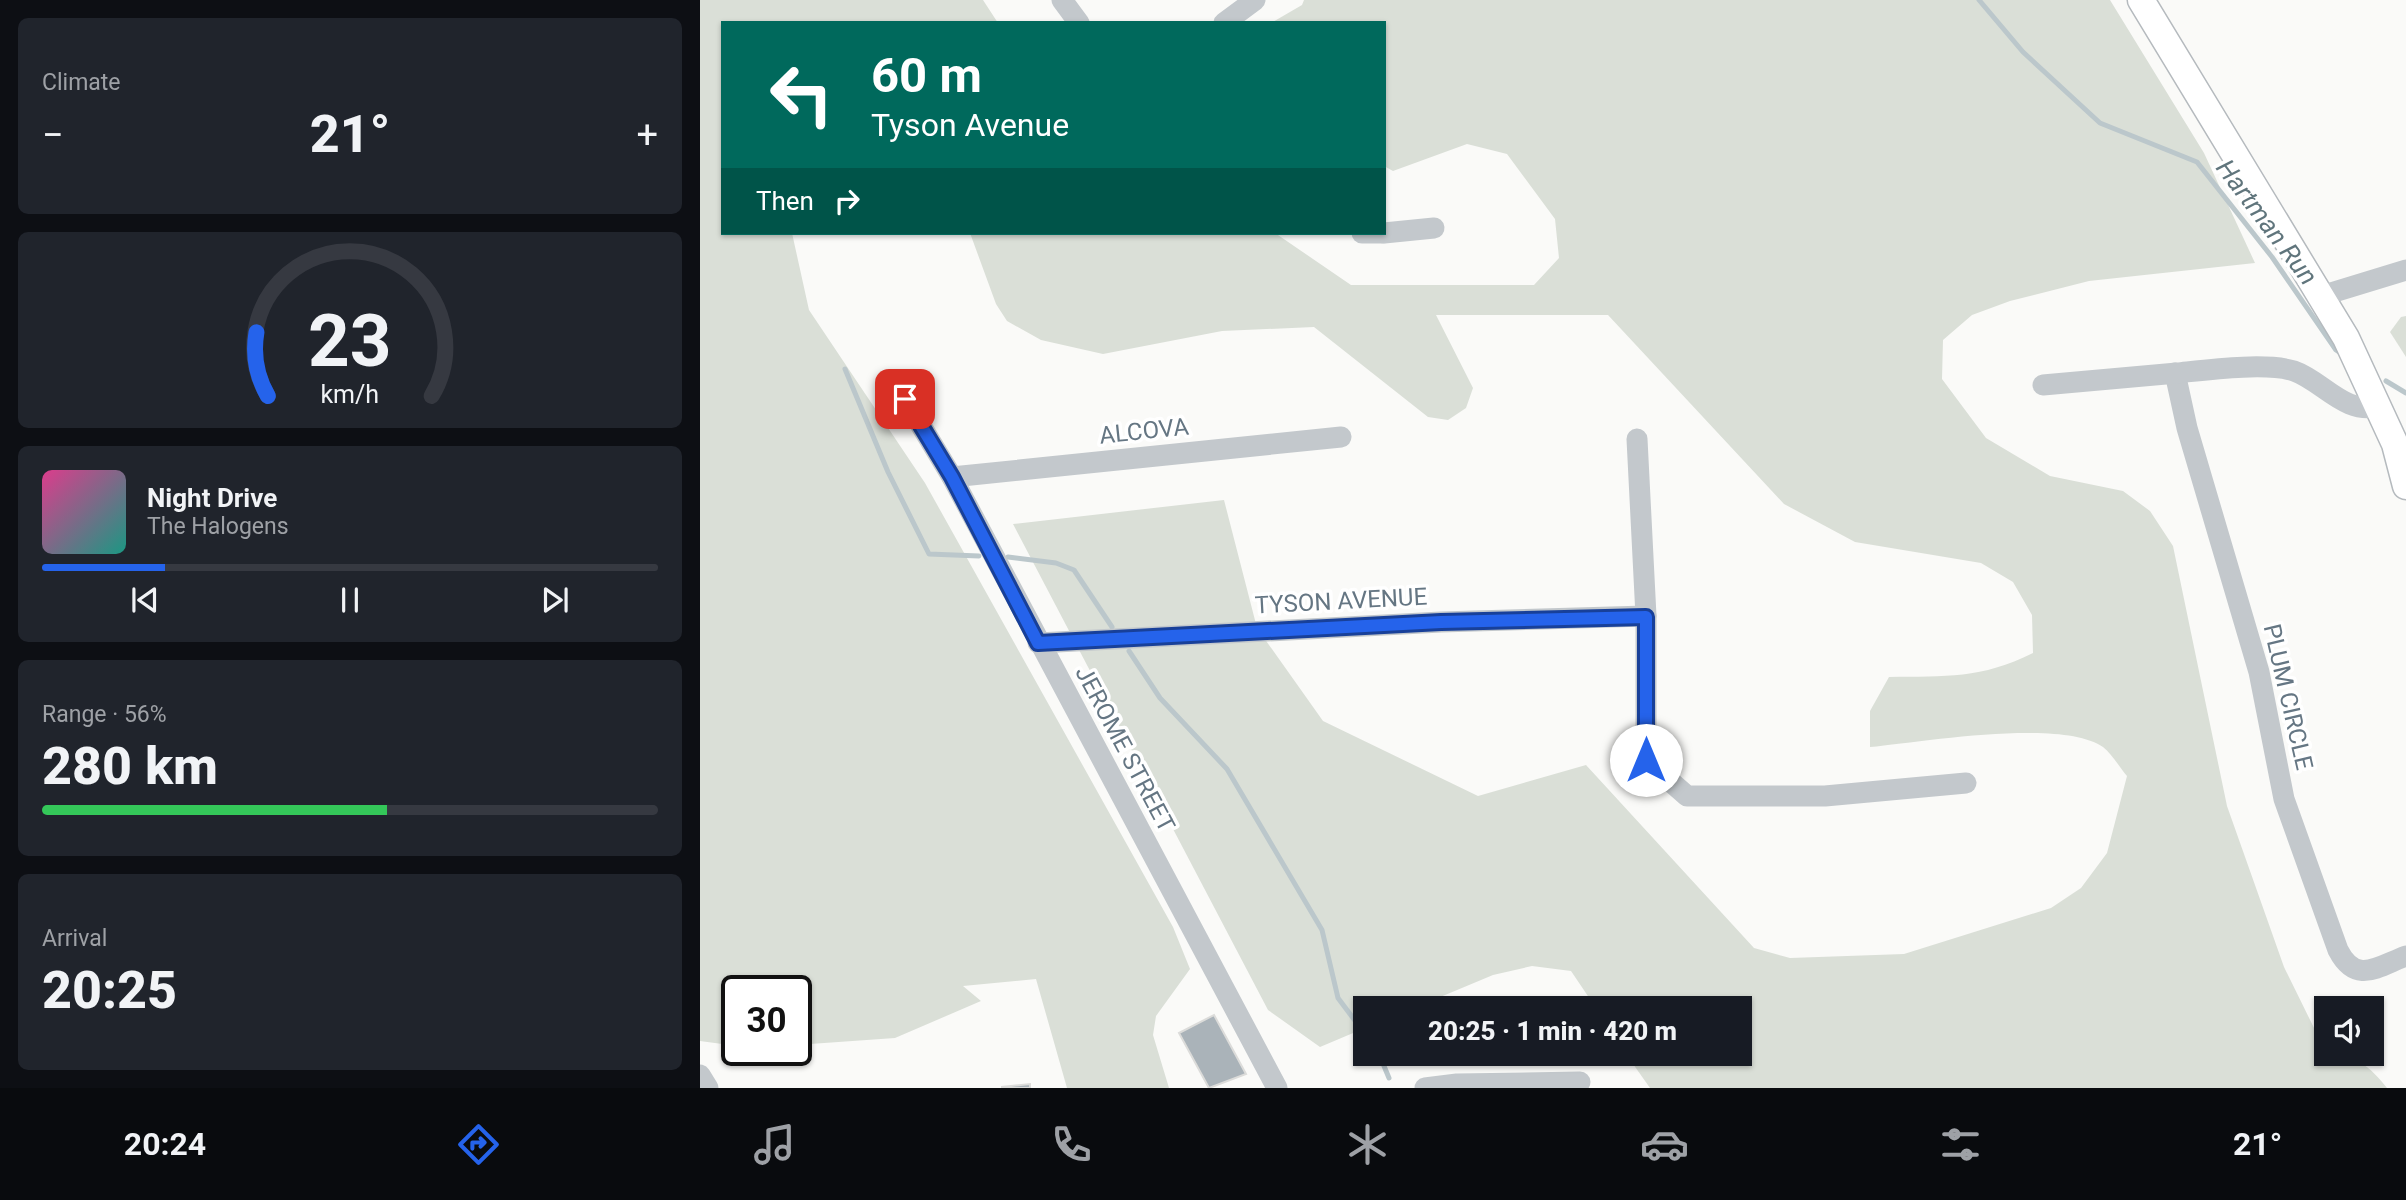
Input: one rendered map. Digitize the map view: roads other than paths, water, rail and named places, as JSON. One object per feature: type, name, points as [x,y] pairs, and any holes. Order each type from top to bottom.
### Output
[{"type":"main road","points":[[2141,0],[2321,296],[2380,406],[2395,444],[2406,486]]},
{"type":"street","points":[[1227,21],[1255,0]]},
{"type":"street","points":[[1071,11],[1094,21]]},
{"type":"street","points":[[1386,233],[1434,228]]},
{"type":"street","points":[[2321,296],[2406,270]]},
{"type":"street","points":[[2043,385],[2238,367],[2294,371],[2331,396],[2368,409],[2380,406]]},
{"type":"street","name":"PLUM CIRCLE","points":[[2175,373],[2187,428],[2259,672],[2284,799],[2338,950],[2344,962],[2356,971],[2365,972],[2406,956]]},
{"type":"street","name":"JEROME STREET","points":[[905,399],[952,477],[1277,1088]]},
{"type":"street","name":"ALCOVA","points":[[952,477],[1341,437]]},
{"type":"street","points":[[1637,439],[1646,617],[1646,760],[1687,796],[1825,796],[1966,783]]},
{"type":"street","name":"TYSON AVENUE","points":[[1038,643],[1441,622],[1646,617]]},
{"type":"street","points":[[700,1075],[708,1088]]},
{"type":"street","points":[[1425,1088],[1457,1084],[1580,1082]]},
{"type":"waterway","name":"Hartman Run","points":[[1979,0],[2023,52],[2100,123],[2197,162],[2272,257],[2336,350],[2342,354]]},
{"type":"waterway","points":[[845,369],[888,472],[929,554],[979,556]]},
{"type":"waterway","name":"Hartman Run","points":[[2386,381],[2406,393]]},
{"type":"waterway","points":[[1008,557],[1056,563],[1074,570],[1112,627]]},
{"type":"waterway","points":[[1129,651],[1160,698],[1227,769],[1322,930],[1338,998],[1353,1018]]},
{"type":"waterway","points":[[1384,1066],[1389,1078]]}]
